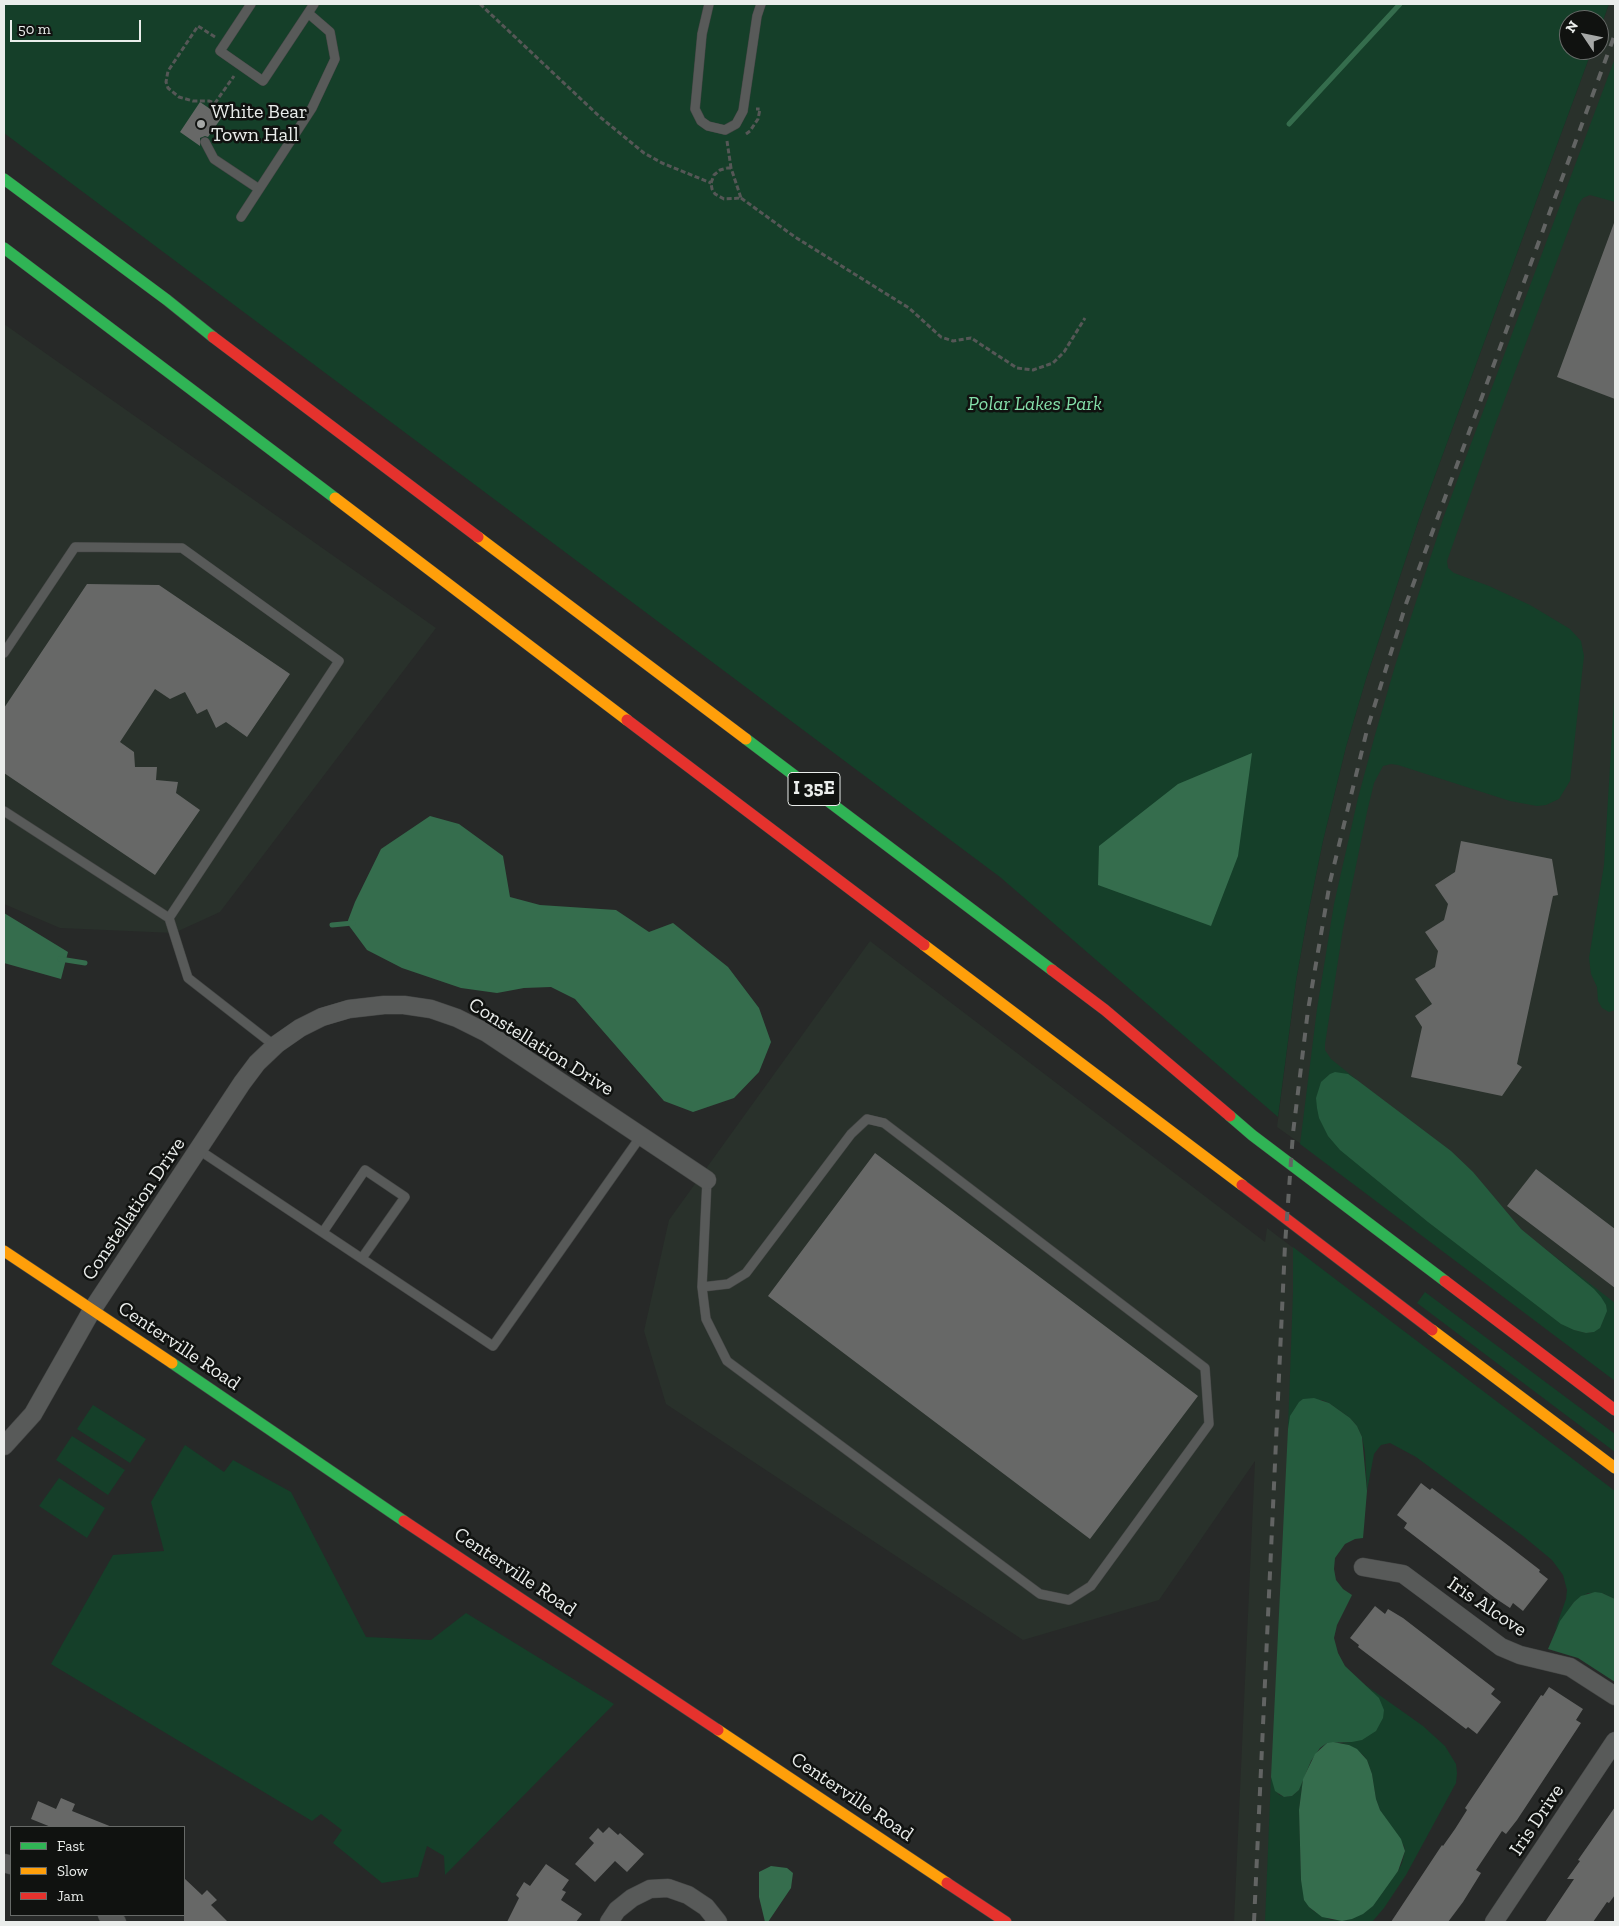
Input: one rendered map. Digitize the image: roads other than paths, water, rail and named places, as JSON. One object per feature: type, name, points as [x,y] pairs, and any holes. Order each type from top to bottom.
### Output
[{"type":"main road","name":"I 35E","points":[[4,179],[167,300],[185,316],[1105,1010],[1252,1135],[1615,1410]]},
{"type":"main road","name":"I 35E","points":[[4,248],[1615,1468]]},
{"type":"main road","name":"Centerville Road","points":[[4,1251],[290,1445],[1006,1922]]},
{"type":"street","name":"Constellation Drive","points":[[4,1446],[33,1414],[92,1310],[242,1083],[257,1063],[275,1046],[300,1028],[322,1017],[348,1009],[376,1004],[394,1004],[431,1009],[457,1018],[487,1034],[708,1180]]},
{"type":"street","name":"Iris Alcove","points":[[1363,1567],[1403,1574],[1501,1647],[1520,1655],[1570,1667],[1615,1696]]},
{"type":"street","name":"Iris Drive","points":[[1494,1922],[1615,1741]]},
{"type":"street","points":[[609,1922],[617,1910],[632,1898],[650,1889],[668,1888],[688,1895],[706,1907],[718,1922]]},
{"type":"lane","points":[[251,4],[220,51],[264,80],[314,4]]},
{"type":"lane","points":[[709,4],[702,34],[694,109],[701,121],[708,126],[725,130],[736,124],[742,117],[757,16],[761,4]]},
{"type":"lane","points":[[241,217],[312,108],[335,59],[330,32],[308,12]]},
{"type":"lane","points":[[204,142],[214,159],[259,189]]},
{"type":"lane","points":[[4,653],[75,546],[182,548],[339,661],[169,918]]},
{"type":"lane","points":[[4,811],[169,918],[188,978],[275,1046]]},
{"type":"lane","points":[[702,1287],[728,1284],[746,1273],[851,1134],[868,1120],[884,1123],[1205,1368],[1209,1424],[1091,1586],[1069,1600],[1040,1594],[727,1361],[706,1319],[702,1287],[708,1180]]},
{"type":"lane","points":[[199,1150],[493,1346],[641,1136]]},
{"type":"lane","points":[[323,1232],[365,1170],[404,1197],[362,1258]]},
{"type":"waterway","points":[[1289,124],[1400,4]]},
{"type":"waterway","points":[[332,925],[353,923]]},
{"type":"waterway","points":[[60,959],[85,963]]},
{"type":"railway","points":[[1254,1922],[1285,1245],[1293,1133],[1308,1010],[1330,882],[1367,730],[1406,604],[1615,34]]},
{"type":"place","name":"White Bear Town Hall","points":[[201,124]]},
{"type":"park label","name":"Polar Lakes Park","points":[[1035,404]]}]
